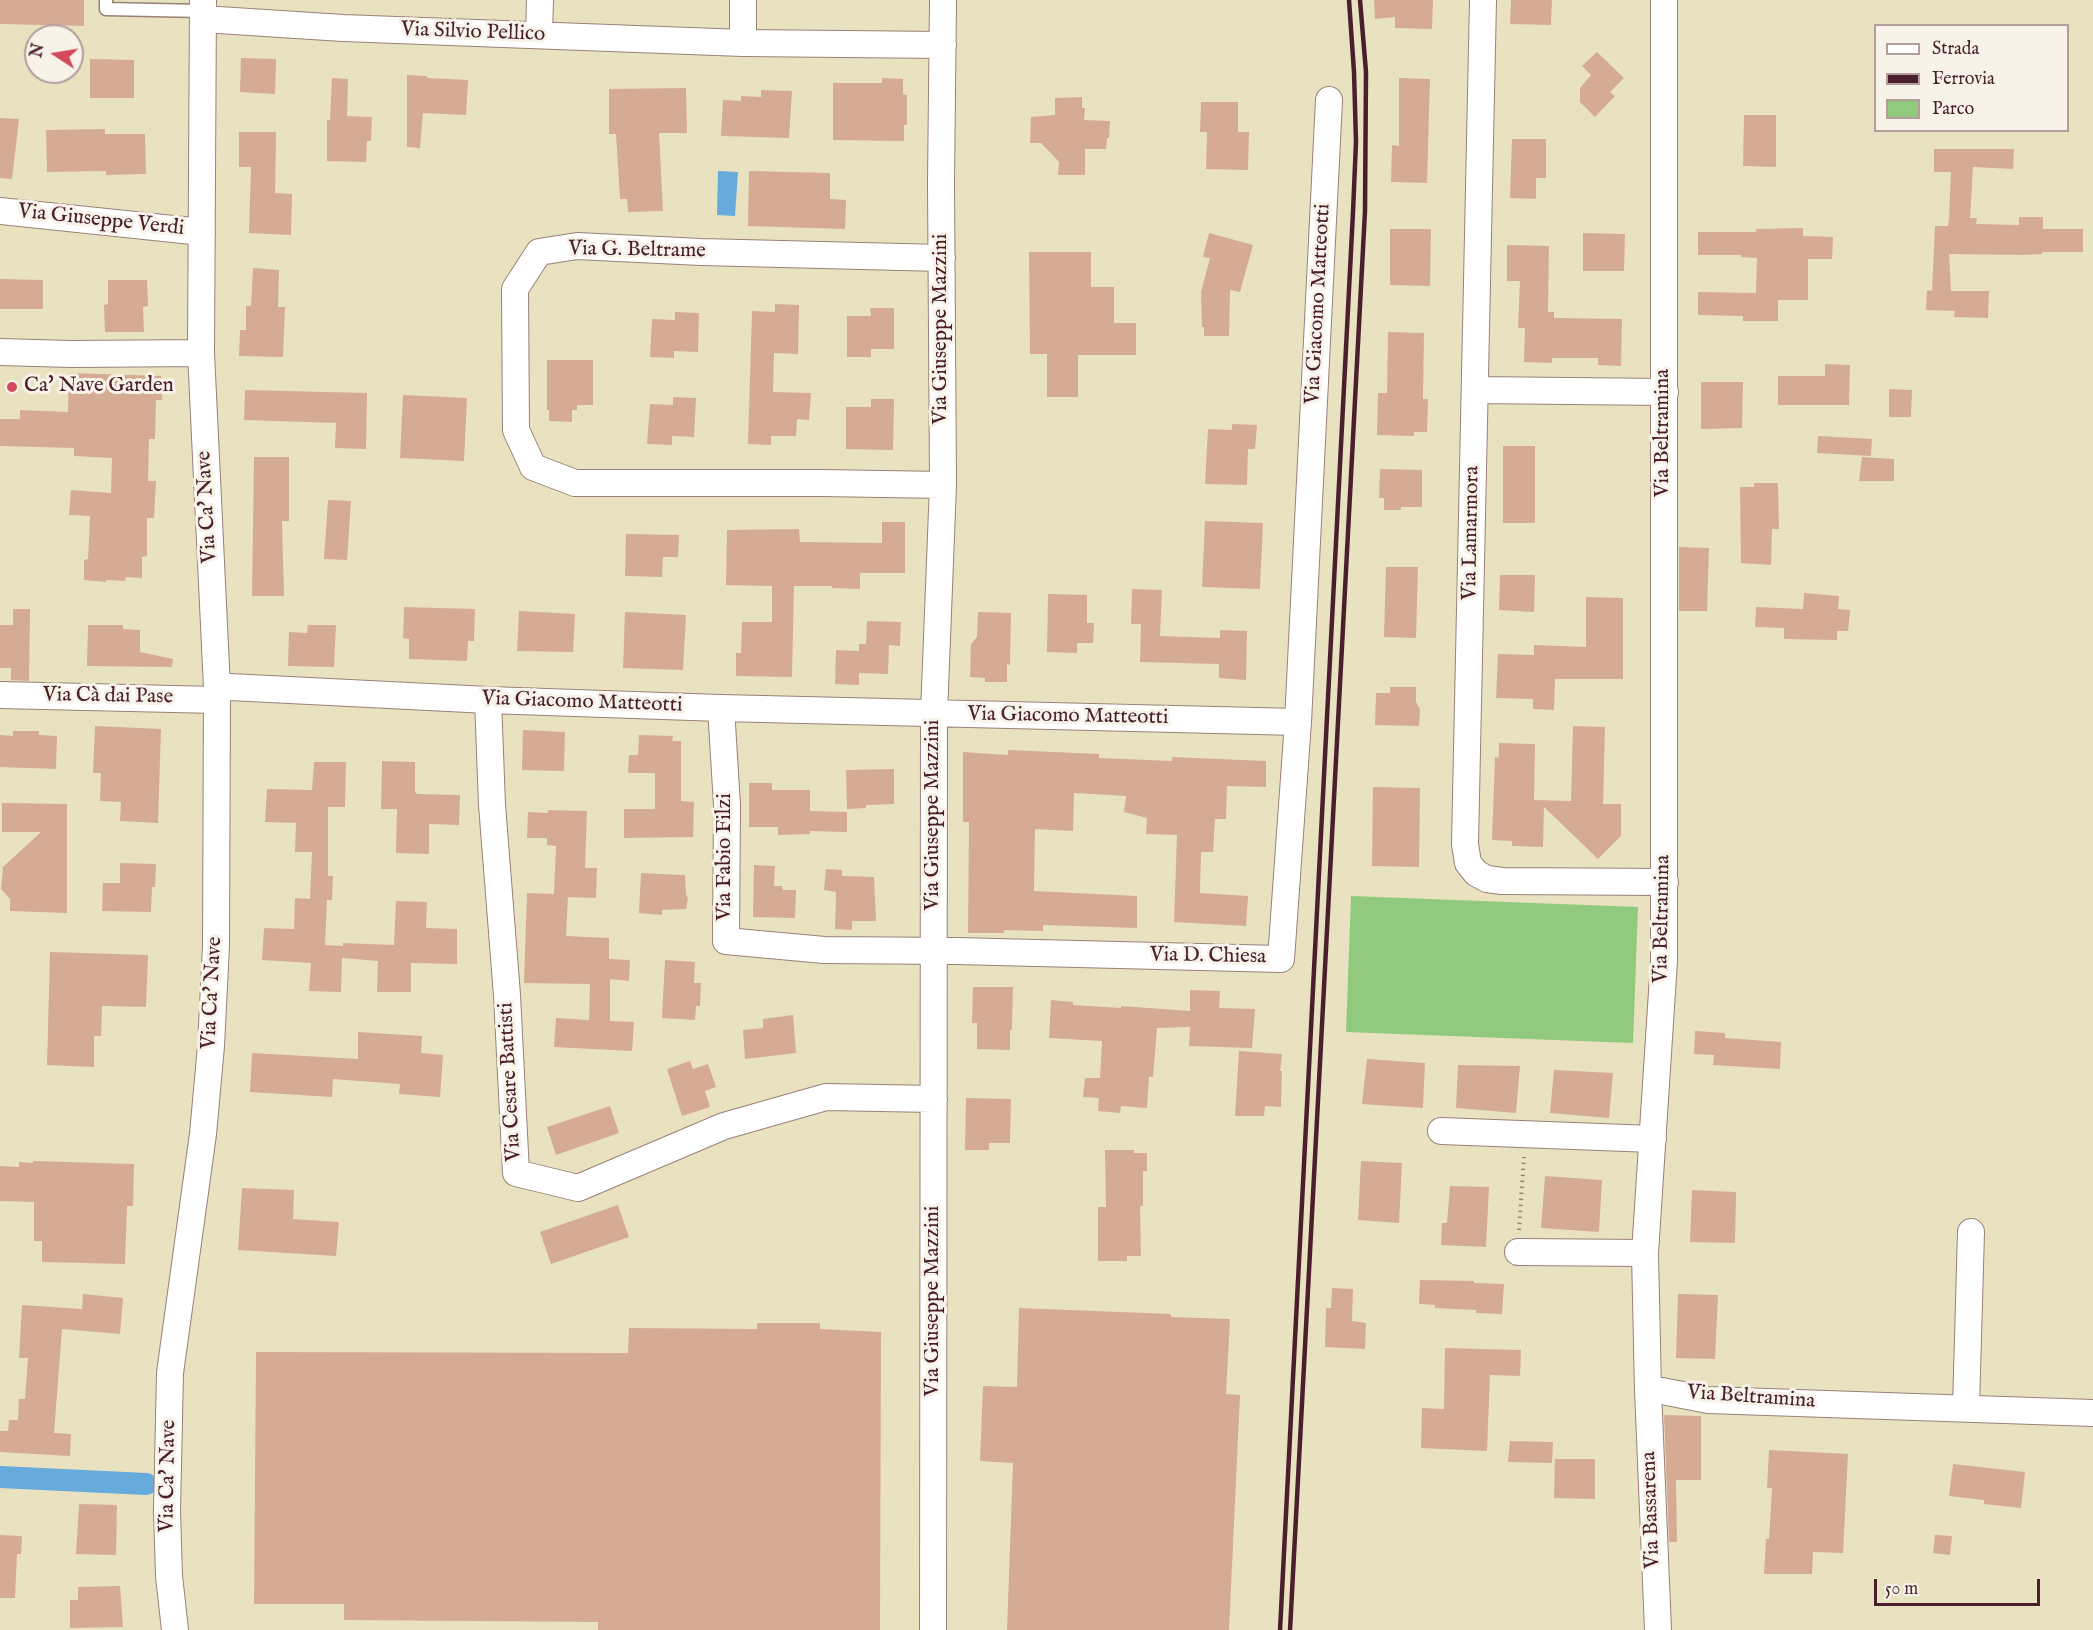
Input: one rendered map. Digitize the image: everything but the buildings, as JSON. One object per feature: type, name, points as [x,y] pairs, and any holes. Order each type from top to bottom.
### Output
[{"type":"street","points":[[539,35],[540,0]]},
{"type":"street","points":[[743,0],[743,43]]},
{"type":"street","name":"Via Giuseppe Mazzini","points":[[933,1630],[934,714],[943,486],[943,0]]},
{"type":"street","name":"Via Lamarmora","points":[[1483,0],[1466,832],[1468,863],[1481,876],[1502,881],[1665,882]]},
{"type":"street","name":"Via Beltramina","points":[[1664,0],[1665,882],[1664,962],[1646,1253],[1648,1390],[1708,1400],[2093,1413]]},
{"type":"street","name":"Via Silvio Pellico","points":[[203,10],[343,28],[743,43],[943,45]]},
{"type":"street","name":"Via Ca' Nave","points":[[175,1630],[169,1576],[167,1511],[170,1373],[203,1134],[211,1046],[216,946],[216,694],[201,353],[203,10]]},
{"type":"street","name":"Via Giacomo Matteotti","points":[[216,694],[230,687],[488,700],[720,708],[1298,722],[1329,100]]},
{"type":"street","name":"Via Giuseppe Verdi","points":[[0,211],[202,232]]},
{"type":"street","name":"Via G. Beltrame","points":[[942,258],[701,252],[577,246],[539,252],[515,289],[515,301],[516,430],[533,467],[575,483],[821,483],[943,486]]},
{"type":"street","points":[[0,352],[201,353]]},
{"type":"street","points":[[1475,390],[1665,392]]},
{"type":"street","name":"Via Cà dai Pase","points":[[0,694],[216,694]]},
{"type":"street","name":"Via Cesare Battisti","points":[[488,700],[492,806],[507,994],[516,1173],[578,1188],[724,1126],[826,1097],[934,1099]]},
{"type":"street","name":"Via Fabio Filzi","points":[[720,708],[727,805],[726,941],[824,950],[933,951]]},
{"type":"street","name":"Via D. Chiesa","points":[[933,951],[1281,959],[1298,722]]},
{"type":"street","points":[[1441,1131],[1653,1139]]},
{"type":"street","points":[[1966,1408],[1971,1232]]},
{"type":"street","points":[[1518,1252],[1646,1253]]},
{"type":"street","name":"Via Bassarena","points":[[1648,1390],[1658,1630]]},
{"type":"lane","points":[[106,0],[106,9],[203,10]]},
{"type":"path","points":[[1518,1252],[1525,1135]]},
{"type":"green space","points":[[1351,896],[1638,907],[1633,1043],[1346,1032]]},
{"type":"water","points":[[718,171],[738,172],[735,216],[717,215]]},
{"type":"waterway","points":[[0,1477],[146,1484]]},
{"type":"railway","points":[[1280,1630],[1356,142],[1349,0]]},
{"type":"railway","points":[[1290,1630],[1365,211],[1366,72],[1360,0]]},
{"type":"place","name":"Ca' Nave Garden","points":[[12,387]]}]
